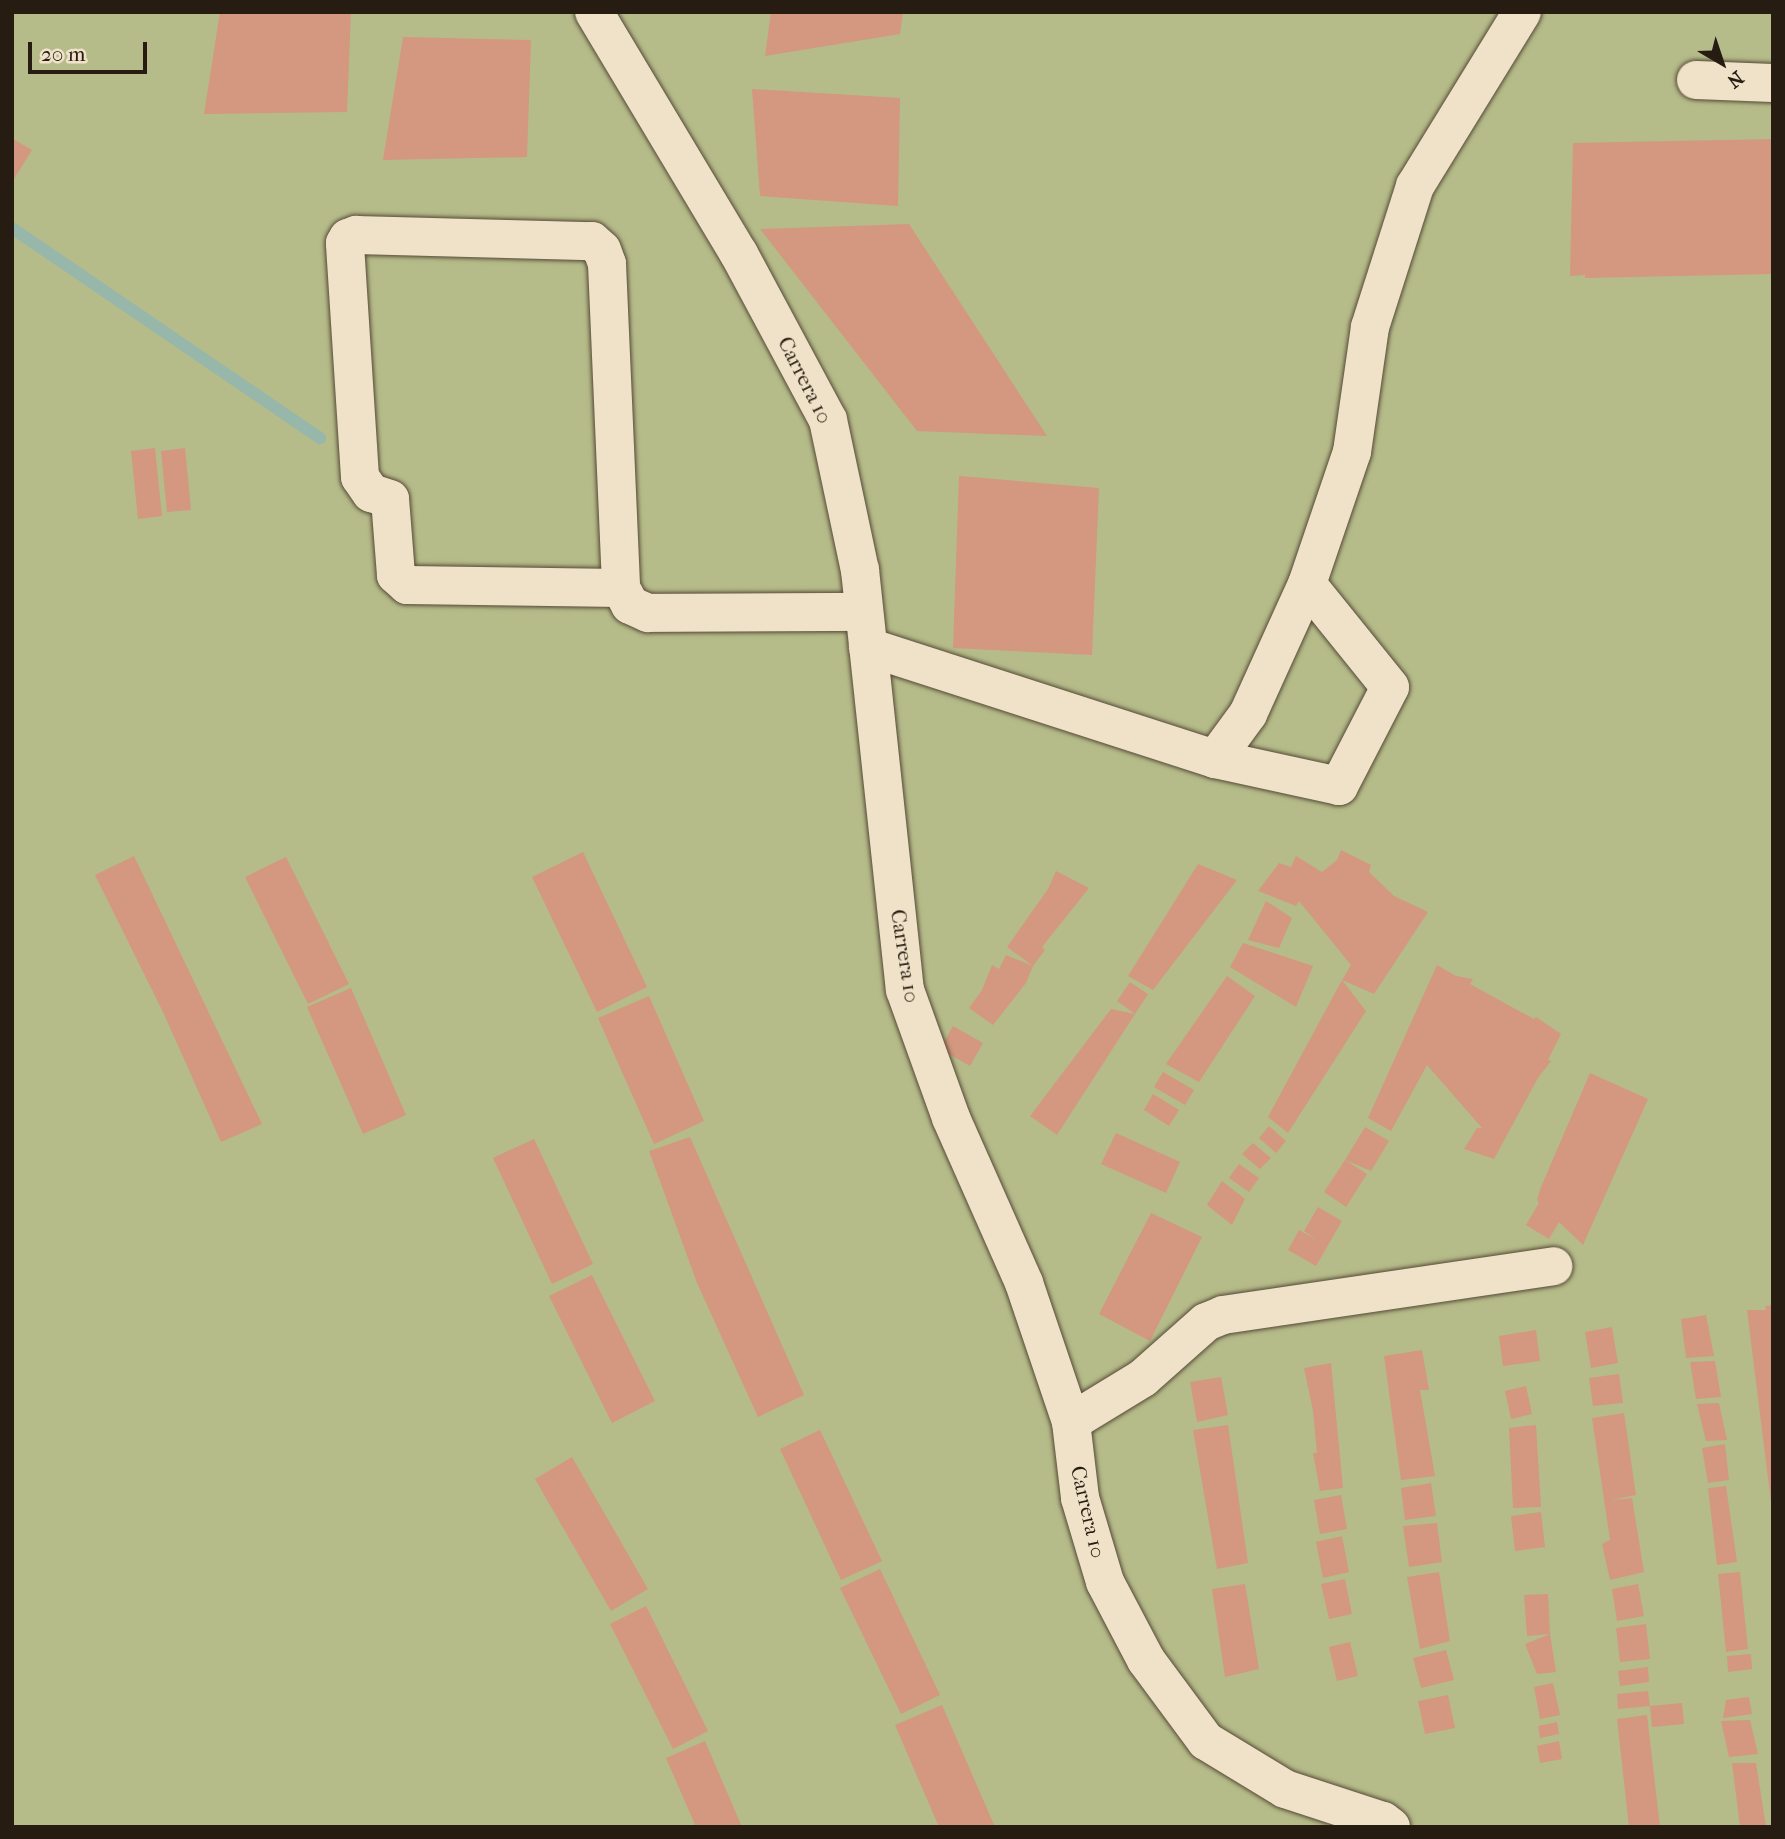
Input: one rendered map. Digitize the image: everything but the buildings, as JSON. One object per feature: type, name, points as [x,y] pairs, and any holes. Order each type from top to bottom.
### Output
[{"type":"street","name":"Carrera 10","points":[[594,12],[738,254],[828,420],[860,570],[905,990],[951,1118],[1024,1283],[1071,1422],[1080,1498],[1105,1582],[1146,1660],[1206,1741],[1285,1790],[1383,1821],[1391,1827]]},
{"type":"street","points":[[1215,759],[1248,714],[1307,584],[1352,452],[1370,327],[1415,186],[1522,12]]},
{"type":"street","points":[[1696,80],[1773,83]]},
{"type":"street","points":[[621,587],[407,585],[396,575],[390,499],[371,493],[360,477],[345,243],[348,238],[356,235],[592,241],[602,250],[607,264],[621,587],[630,605],[648,613],[866,629],[1215,759],[1339,786],[1390,687],[1307,584]]},
{"type":"street","points":[[1071,1422],[1143,1378],[1206,1322],[1223,1315],[1553,1266]]},
{"type":"green space","points":[[12,12],[1773,12],[1773,1827],[12,1827]]},
{"type":"waterway","points":[[12,228],[320,438]]}]
